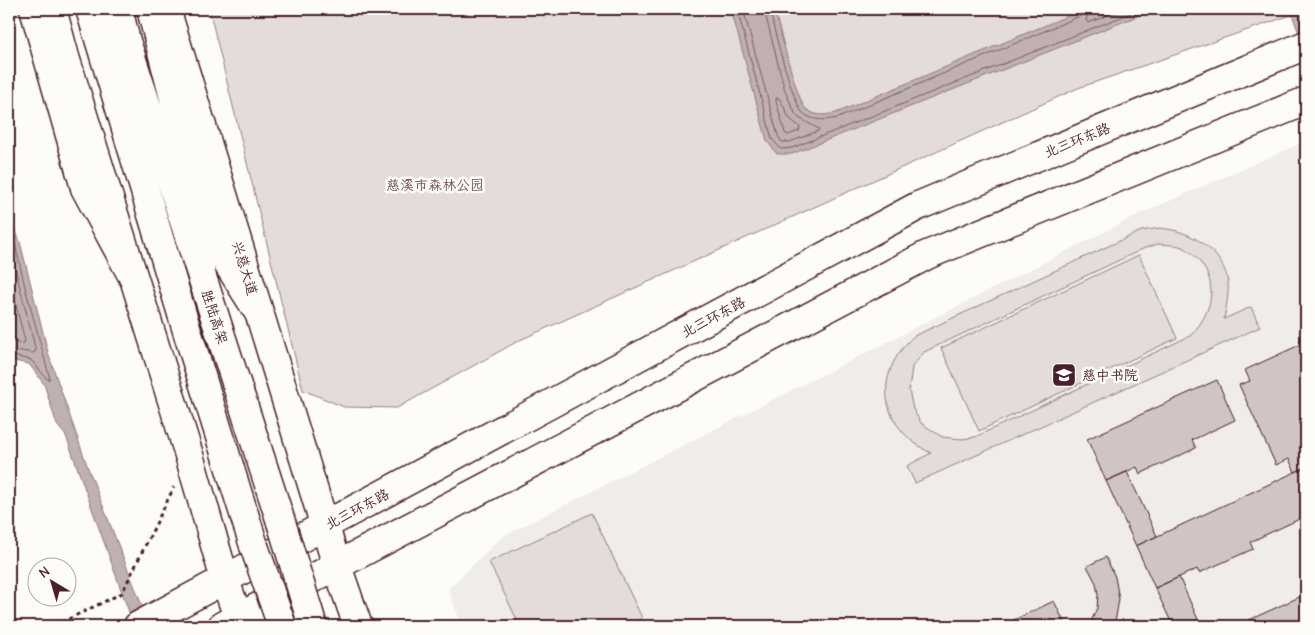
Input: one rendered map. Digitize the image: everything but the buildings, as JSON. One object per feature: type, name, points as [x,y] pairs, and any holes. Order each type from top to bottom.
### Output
[{"type":"main road","points":[[34,9],[85,188],[133,277]]},
{"type":"main road","points":[[52,9],[189,455],[225,580],[234,623],[337,566],[928,255],[1306,101]]},
{"type":"main road","points":[[90,9],[205,389],[254,546],[282,626]]},
{"type":"main road","name":"胜陆高架","points":[[118,9],[132,60],[294,559],[313,626]]},
{"type":"main road","points":[[151,9],[209,234],[259,313]]},
{"type":"main road","name":"兴慈大道","points":[[166,9],[337,566],[358,626]]},
{"type":"main road","name":"北三环东路","points":[[138,626],[918,206],[1306,45]]},
{"type":"path","points":[[54,626],[122,593],[189,455]]},
{"type":"shaded area","name":"慈中书院","points":[[1306,141],[1306,626],[462,626],[448,589],[502,537],[1140,214]]},
{"type":"green space","name":"慈溪市森林公园","points":[[209,9],[1306,10],[1078,88],[520,340],[397,408],[344,407],[303,390]]},
{"type":"green space","points":[[1160,228],[1174,230],[1191,236],[1206,246],[1223,266],[1228,283],[1224,319],[1251,307],[1260,327],[915,483],[907,466],[931,453],[914,442],[901,430],[892,415],[887,400],[887,384],[891,367],[900,351],[914,336],[1141,231]],"holes":[[[1158,244],[1179,246],[1189,251],[1200,262],[1210,281],[1211,291],[1207,310],[1203,319],[1190,336],[975,437],[962,439],[942,437],[921,423],[913,409],[909,390],[912,367],[924,352],[1145,248]]]},
{"type":"green space","points":[[1139,255],[1177,338],[979,431],[941,348]]},
{"type":"green space","points":[[592,513],[642,618],[625,626],[520,626],[489,562]]},
{"type":"water","points":[[731,9],[774,9],[802,103],[810,112],[821,115],[836,113],[1084,9],[1155,9],[792,154],[777,154],[767,141]]},
{"type":"water","points":[[1290,9],[1306,9],[1306,53]]},
{"type":"water","points":[[9,213],[20,242],[49,356],[88,468],[150,626],[134,626],[66,436],[57,425],[44,384],[29,364],[9,360]]},
{"type":"place","name":"慈中书院","points":[[1064,375]]}]
